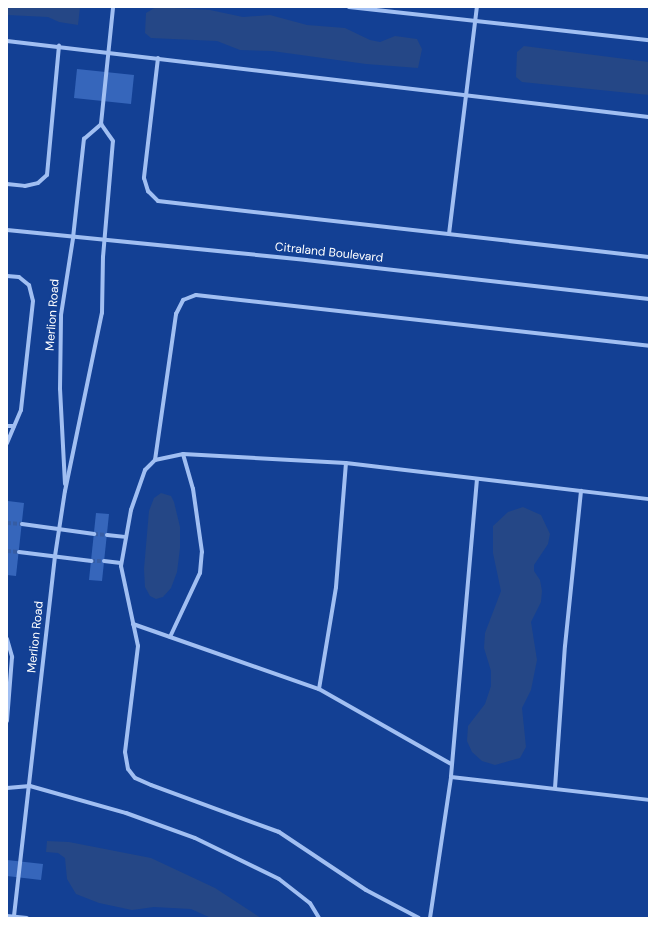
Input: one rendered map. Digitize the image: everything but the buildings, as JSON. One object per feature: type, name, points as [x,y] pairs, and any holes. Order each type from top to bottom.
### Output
[{"type":"street","points":[[101,124],[113,7]]},
{"type":"street","points":[[349,7],[649,40]]},
{"type":"street","points":[[449,234],[477,7]]},
{"type":"street","points":[[7,41],[649,117]]},
{"type":"street","points":[[7,184],[25,186],[38,182],[46,175],[59,46]]},
{"type":"street","points":[[158,58],[144,178],[148,191],[158,201],[649,257]]},
{"type":"street","name":"Merlion Road","points":[[14,916],[55,556],[65,491],[102,313],[104,241],[113,141],[101,124],[84,139],[73,238],[61,316],[60,389],[65,491]]},
{"type":"street","name":"Citraland Boulevard","points":[[7,230],[73,238],[306,260],[649,299]]},
{"type":"street","points":[[7,276],[19,277],[29,285],[33,301],[21,410],[7,443]]},
{"type":"street","points":[[155,460],[176,314],[183,300],[196,295],[649,346]]},
{"type":"street","points":[[7,426],[14,426]]},
{"type":"street","points":[[170,637],[200,573],[202,552],[193,489],[183,454]]},
{"type":"street","points":[[419,918],[366,890],[279,832],[135,778],[128,769],[125,752],[138,646],[122,563],[125,537],[131,510],[145,470],[155,460],[183,454],[346,463],[649,499]]},
{"type":"street","points":[[319,689],[336,587],[346,463]]},
{"type":"street","points":[[430,918],[451,777],[477,479]]},
{"type":"street","points":[[555,788],[565,646],[580,492]]},
{"type":"street","points":[[22,524],[94,534]]},
{"type":"street","points":[[107,535],[125,537]]},
{"type":"street","points":[[19,552],[91,560]]},
{"type":"street","points":[[104,561],[122,563]]},
{"type":"street","points":[[133,624],[319,689],[451,764]]},
{"type":"street","points":[[7,639],[12,657],[7,721]]},
{"type":"street","points":[[451,777],[649,800]]},
{"type":"street","points":[[7,788],[30,786],[126,813],[195,838],[279,879],[310,902],[319,918]]},
{"type":"street","points":[[7,916],[27,918]]},
{"type":"water","points":[[7,7],[80,7],[78,25],[59,22],[48,17],[7,15]]},
{"type":"water","points":[[156,7],[210,10],[243,17],[270,15],[307,25],[345,28],[370,40],[380,42],[395,36],[417,39],[422,49],[418,68],[366,64],[272,51],[240,50],[217,41],[151,38],[145,33],[146,13]]},
{"type":"water","points":[[524,46],[649,62],[649,95],[522,82],[516,77],[517,52]]},
{"type":"water","points":[[161,493],[171,496],[174,502],[180,527],[180,548],[177,572],[171,588],[163,597],[156,599],[150,596],[145,587],[144,569],[149,511],[154,498]]},
{"type":"water","points":[[523,507],[541,515],[550,534],[548,544],[534,565],[534,571],[540,580],[542,591],[541,602],[531,622],[537,660],[531,690],[522,708],[526,747],[520,758],[495,765],[482,761],[472,752],[467,741],[468,726],[485,704],[491,686],[491,671],[484,648],[485,633],[501,591],[493,553],[493,526],[508,512]]},
{"type":"water","points":[[47,841],[69,842],[151,858],[215,888],[261,918],[211,918],[191,909],[154,907],[132,910],[99,903],[76,894],[67,879],[65,858],[58,853],[46,852]]},
{"type":"tunnel","points":[[7,523],[22,524]]},
{"type":"tunnel","points":[[94,534],[107,535]]},
{"type":"tunnel","points":[[7,551],[19,552]]},
{"type":"tunnel","points":[[91,561],[104,561]]}]
